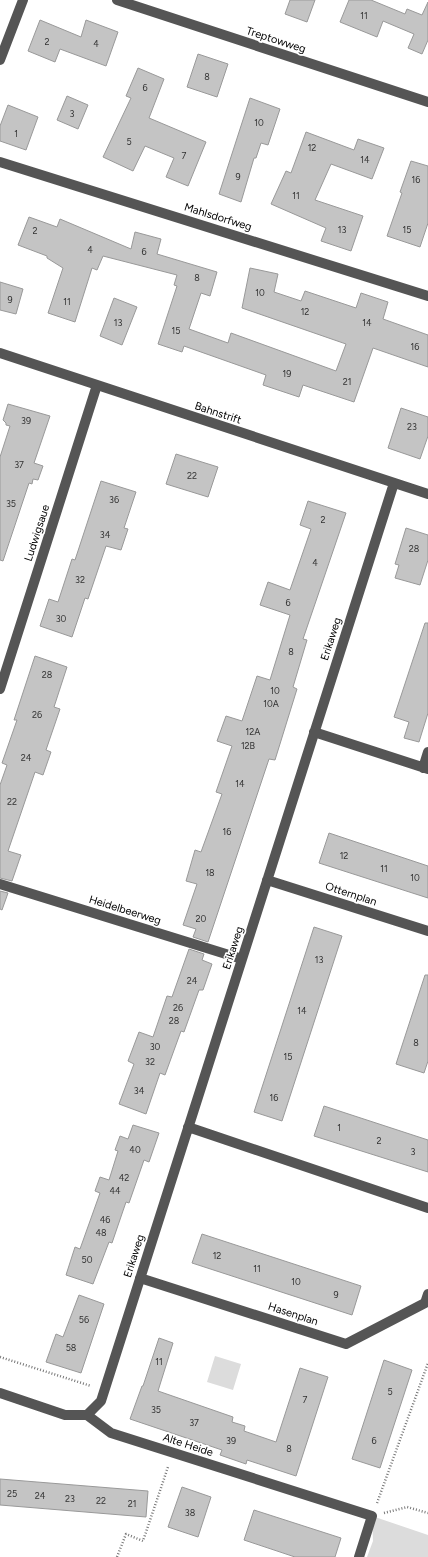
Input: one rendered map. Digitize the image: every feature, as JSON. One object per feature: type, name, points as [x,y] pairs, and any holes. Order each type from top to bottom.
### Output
[{"type":"street","points":[[0,60],[23,0]]},
{"type":"street","name":"Treptowweg","points":[[117,0],[428,102]]},
{"type":"street","name":"Mahlsdorfweg","points":[[0,162],[428,296]]},
{"type":"street","name":"Bahnstrift","points":[[0,353],[428,494]]},
{"type":"street","name":"Ludwigsaue","points":[[0,689],[97,385]]},
{"type":"street","name":"Erikaweg","points":[[87,1415],[101,1401],[394,483]]},
{"type":"street","points":[[314,732],[426,769],[428,752]]},
{"type":"street","name":"Otternplan","points":[[267,880],[428,932]]},
{"type":"street","name":"Heidelbeerweg","points":[[0,884],[242,959]]},
{"type":"street","points":[[188,1128],[428,1208]]},
{"type":"street","name":"Hasenplan","points":[[140,1278],[346,1344],[425,1304],[428,1294]]},
{"type":"street","points":[[0,1393],[65,1415],[87,1415]]},
{"type":"street","name":"Alte Heide","points":[[87,1415],[111,1433],[372,1516]]},
{"type":"street","points":[[359,1557],[372,1516]]},
{"type":"path","points":[[0,1356],[104,1390]]},
{"type":"path","points":[[372,1516],[428,1363]]},
{"type":"path","points":[[117,1557],[126,1534],[143,1541],[173,1453]]},
{"type":"path","points":[[372,1516],[407,1507],[428,1513]]},
{"type":"shaded area","points":[[215,1356],[241,1364],[233,1390],[207,1382]]},
{"type":"shaded area","points":[[372,1516],[428,1535],[428,1557],[367,1557],[373,1541]]},
{"type":"building","points":[[290,0],[315,0],[307,22],[285,14]]},
{"type":"building","points":[[349,0],[371,0],[405,14],[407,9],[422,15],[428,2],[428,40],[422,54],[408,48],[414,34],[383,21],[377,37],[340,22]]},
{"type":"building","points":[[40,20],[81,37],[86,20],[118,32],[106,66],[60,49],[55,62],[28,51]]},
{"type":"building","points":[[198,54],[228,64],[217,97],[187,87]]},
{"type":"building","points":[[138,68],[164,79],[149,118],[206,142],[188,186],[166,177],[174,158],[145,146],[133,171],[103,157],[131,98],[126,96]]},
{"type":"building","points":[[67,96],[88,105],[78,129],[57,120]]},
{"type":"building","points":[[250,98],[280,109],[268,145],[261,143],[256,158],[254,158],[241,202],[219,194]]},
{"type":"building","points":[[8,105],[38,117],[26,150],[0,141],[0,126]]},
{"type":"building","points":[[306,132],[354,150],[358,139],[384,148],[372,179],[331,164],[315,200],[363,216],[351,251],[321,241],[326,228],[271,204],[286,171],[291,173]]},
{"type":"building","points":[[411,161],[428,166],[428,223],[420,247],[387,236]]},
{"type":"building","points":[[29,217],[57,227],[60,219],[131,249],[135,232],[161,239],[157,254],[217,272],[210,296],[201,293],[189,329],[228,343],[231,333],[336,371],[346,344],[242,308],[250,268],[278,274],[274,292],[301,301],[305,291],[356,308],[361,293],[388,302],[383,319],[428,335],[428,367],[373,348],[354,402],[303,385],[299,397],[263,385],[266,375],[184,346],[182,352],[158,344],[177,286],[174,285],[177,275],[103,256],[97,270],[92,268],[75,322],[48,313],[63,268],[47,258],[47,256],[18,245]]},
{"type":"building","points":[[0,282],[23,289],[16,314],[0,310]]},
{"type":"building","points":[[114,298],[137,307],[122,345],[100,336]]},
{"type":"building","points":[[8,404],[50,416],[34,463],[43,466],[38,480],[33,479],[32,484],[29,483],[3,561],[0,560],[0,457],[10,426],[6,425],[3,420]]},
{"type":"building","points":[[401,408],[428,417],[428,436],[420,459],[388,448]]},
{"type":"building","points":[[176,454],[218,467],[208,497],[166,484]]},
{"type":"building","points":[[101,481],[136,492],[124,528],[128,529],[121,550],[106,546],[88,599],[85,598],[72,637],[40,626],[49,599],[58,602],[72,559],[75,560]]},
{"type":"building","points":[[308,501],[346,513],[303,639],[307,640],[293,687],[297,689],[275,760],[269,759],[208,942],[193,937],[196,929],[183,925],[197,884],[186,881],[195,850],[201,852],[222,794],[216,792],[232,746],[217,741],[226,716],[242,721],[257,676],[270,680],[290,615],[260,605],[268,582],[290,590],[311,529],[300,525]]},
{"type":"building","points":[[406,528],[428,535],[428,560],[420,585],[395,578],[399,565],[395,564]]},
{"type":"building","points":[[425,623],[428,623],[428,713],[419,742],[404,738],[409,722],[394,717]]},
{"type":"building","points":[[35,656],[67,667],[54,707],[60,709],[46,750],[51,752],[43,775],[35,772],[8,851],[21,855],[12,881],[0,878],[0,785],[7,765],[2,763],[17,720],[14,720]]},
{"type":"building","points":[[329,833],[428,866],[428,898],[319,863]]},
{"type":"building","points":[[0,891],[8,893],[2,910],[0,909]]},
{"type":"building","points":[[314,927],[342,936],[282,1121],[254,1112]]},
{"type":"building","points":[[189,949],[204,954],[202,960],[212,964],[203,990],[199,990],[184,1032],[181,1031],[165,1075],[160,1073],[146,1114],[119,1104],[134,1064],[128,1061],[139,1032],[153,1037],[167,996],[172,997]]},
{"type":"building","points":[[425,975],[428,975],[428,1061],[424,1073],[396,1064]]},
{"type":"building","points":[[324,1106],[428,1140],[428,1172],[314,1136]]},
{"type":"building","points":[[133,1125],[159,1133],[149,1162],[144,1160],[129,1203],[126,1202],[112,1243],[109,1242],[93,1284],[66,1275],[75,1247],[80,1249],[100,1193],[95,1191],[100,1177],[109,1180],[118,1151],[115,1150],[120,1136],[128,1139]]},
{"type":"building","points":[[202,1234],[361,1286],[352,1315],[192,1263]]},
{"type":"building","points":[[79,1295],[104,1304],[81,1373],[46,1362],[56,1334],[63,1337]]},
{"type":"building","points":[[159,1338],[173,1343],[158,1391],[233,1417],[232,1422],[245,1426],[244,1431],[276,1442],[300,1368],[328,1377],[296,1476],[247,1460],[246,1464],[220,1455],[222,1450],[130,1419]]},
{"type":"building","points":[[384,1360],[412,1370],[380,1468],[352,1459]]},
{"type":"building","points":[[0,1479],[148,1491],[146,1517],[0,1505]]},
{"type":"building","points":[[182,1487],[211,1497],[198,1537],[168,1527]]},
{"type":"building","points":[[254,1510],[341,1538],[335,1557],[295,1557],[244,1540]]}]
